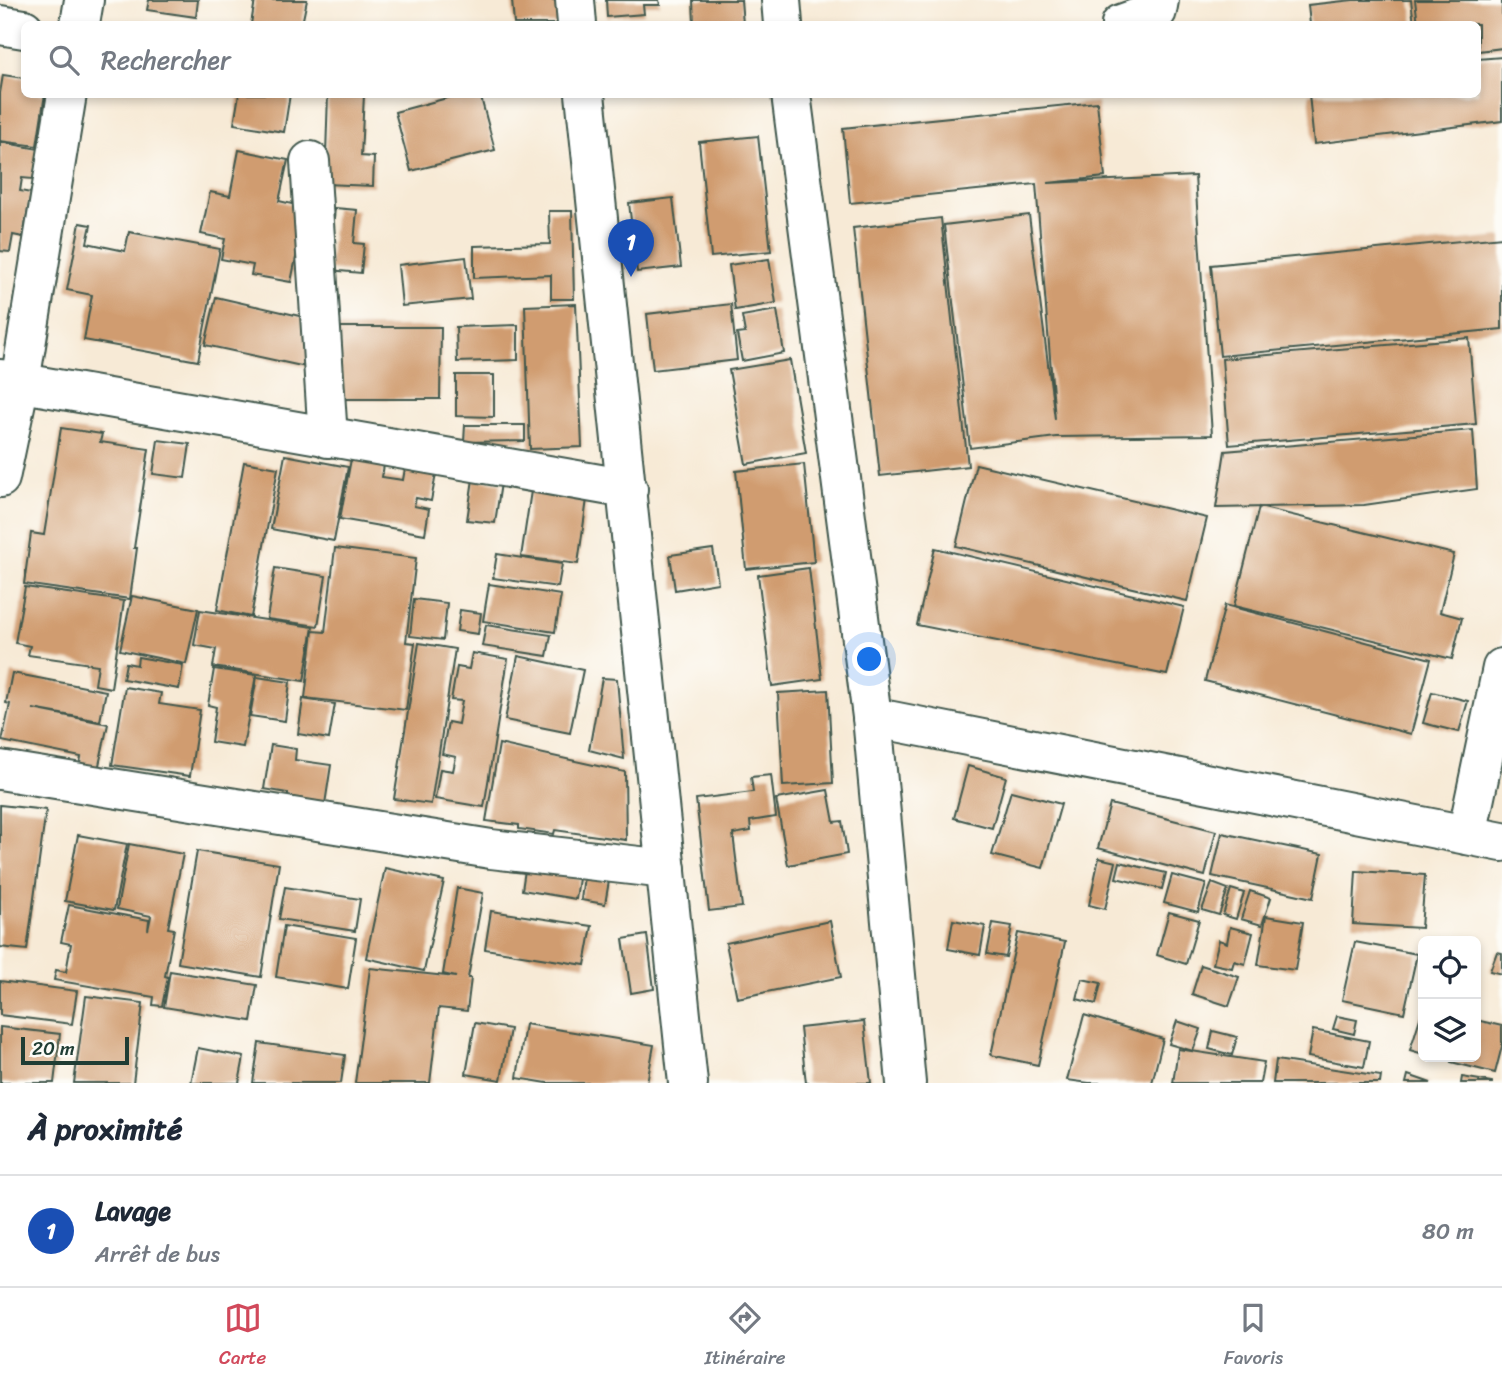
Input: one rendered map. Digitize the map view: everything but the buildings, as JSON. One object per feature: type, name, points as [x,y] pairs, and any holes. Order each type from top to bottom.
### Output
[{"type":"street","points":[[80,21],[84,0]]},
{"type":"street","points":[[575,0],[577,21]]},
{"type":"street","points":[[781,0],[783,21]]},
{"type":"street","points":[[1129,21],[1157,11],[1159,0]]},
{"type":"street","points":[[0,25],[21,28]]},
{"type":"street","points":[[0,478],[10,380],[65,98]]},
{"type":"street","points":[[585,98],[688,1083]]},
{"type":"street","points":[[792,98],[872,717],[906,1083]]},
{"type":"street","points":[[310,161],[328,438]]},
{"type":"street","points":[[10,380],[628,489]]},
{"type":"street","points":[[872,717],[1485,839],[1502,668]]},
{"type":"street","points":[[0,770],[491,849],[666,869]]},
{"type":"place","name":"Lavage","points":[[631,277]]}]
